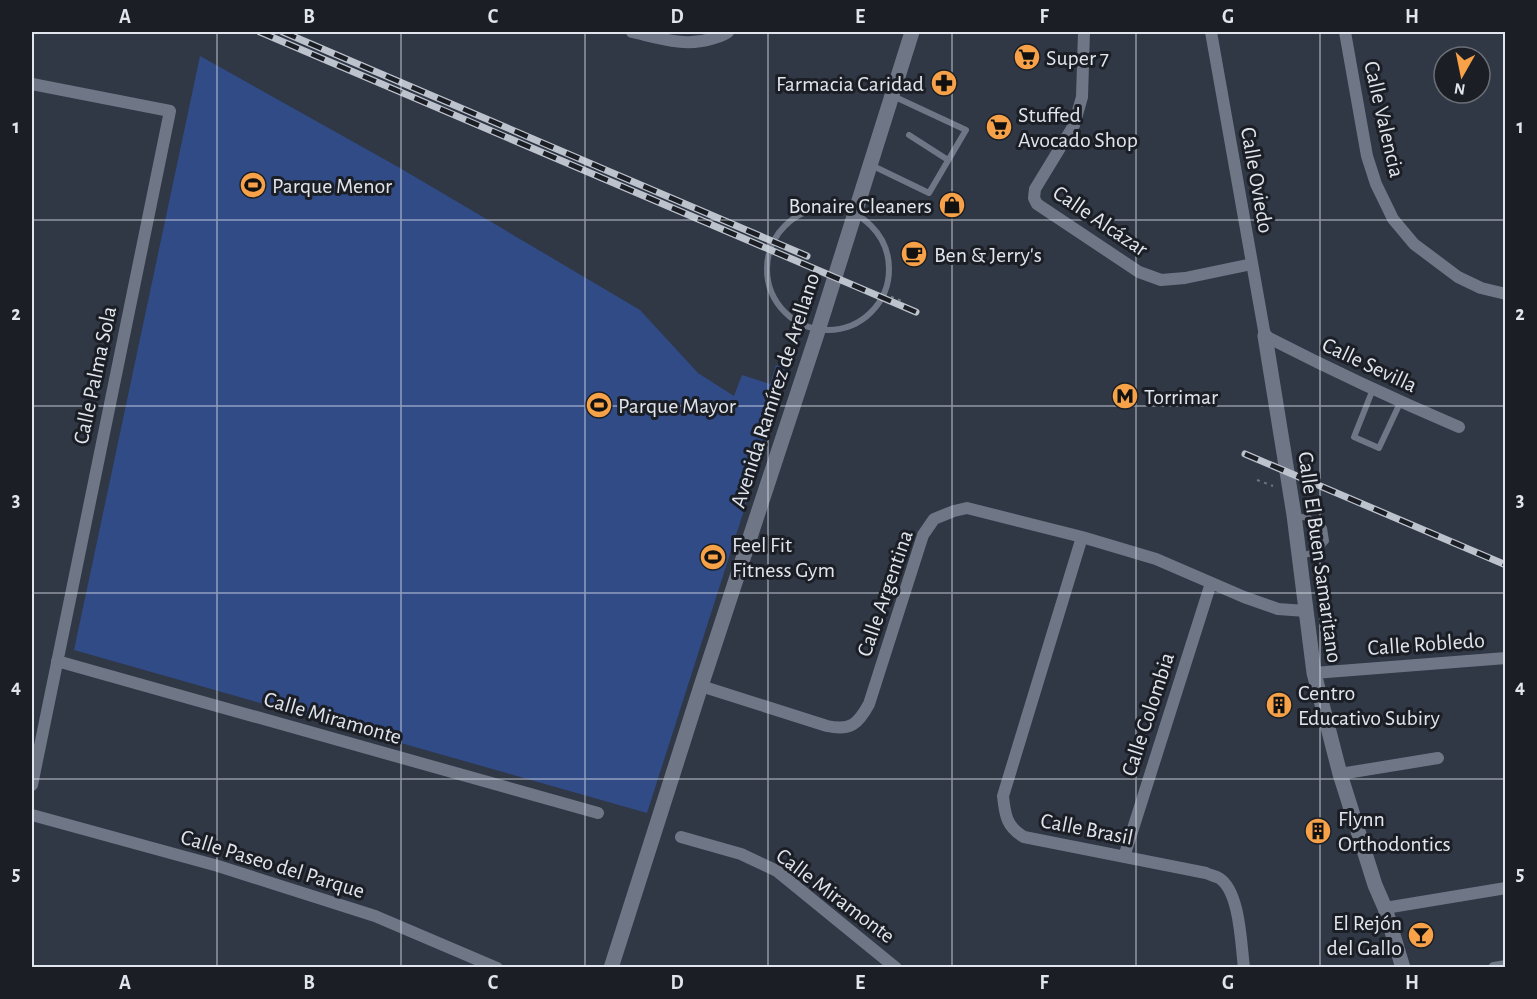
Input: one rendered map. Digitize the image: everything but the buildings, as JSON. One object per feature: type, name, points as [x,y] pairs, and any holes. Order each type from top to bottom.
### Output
[{"type":"street","points":[[632,32],[680,43],[702,41],[728,32]]},
{"type":"street","name":"Avenida Ramírez de Arellano","points":[[611,968],[912,32]]},
{"type":"street","name":"Calle Alcázar","points":[[1084,32],[1082,98],[1074,125],[1035,189],[1034,198],[1037,204],[1139,272],[1161,280],[1185,278],[1252,264]]},
{"type":"street","name":"Calle Oviedo","points":[[1211,32],[1265,336]]},
{"type":"street","name":"Calle Valencia","points":[[1345,32],[1367,156],[1376,184],[1393,219],[1414,244],[1458,277],[1481,288],[1506,294]]},
{"type":"street","name":"Calle Palma Sola","points":[[32,84],[170,111],[32,785]]},
{"type":"street","name":"Calle Sevilla","points":[[1265,336],[1373,390],[1459,427]]},
{"type":"street","name":"Calle El Buen Samaritano","points":[[1265,336],[1294,515],[1314,673],[1340,774],[1403,968]]},
{"type":"street","name":"Calle Argentina","points":[[701,686],[827,726],[851,727],[862,717],[869,704],[923,535],[934,519],[967,508],[1082,537],[1156,559],[1278,609],[1306,611]]},
{"type":"street","name":"Calle Brasil","points":[[1082,537],[1003,796],[1005,812],[1013,830],[1024,837],[1206,873],[1221,879],[1231,893],[1237,908],[1244,968]]},
{"type":"street","name":"Calle Colombia","points":[[1124,857],[1211,583]]},
{"type":"street","name":"Calle Robledo","points":[[1314,673],[1506,658]]},
{"type":"street","name":"Calle Miramonte","points":[[57,661],[598,813]]},
{"type":"street","points":[[1340,774],[1438,758]]},
{"type":"street","name":"Calle Paseo del Parque","points":[[32,815],[218,866],[375,916],[497,968]]},
{"type":"street","name":"Calle Miramonte","points":[[681,837],[741,854],[777,871],[896,968]]},
{"type":"street","points":[[1385,908],[1506,888]]},
{"type":"street","points":[[1494,968],[1506,966]]},
{"type":"lane","points":[[870,165],[928,193],[966,130],[892,96]]},
{"type":"lane","points":[[909,135],[948,160]]},
{"type":"lane","points":[[829,208],[855,214],[872,227],[886,248],[889,271],[884,294],[875,308],[858,322],[837,329],[818,329],[799,323],[783,310],[774,297],[768,280],[768,259],[772,245],[779,232],[800,215],[817,209],[829,208]]},
{"type":"lane","points":[[1373,390],[1354,437],[1379,448],[1400,402]]},
{"type":"lane","points":[[1294,515],[1309,518],[1324,528],[1326,541],[1316,552],[1299,556]]},
{"type":"path","points":[[884,294],[902,301]]},
{"type":"shaded area","points":[[200,56],[400,168],[640,310],[698,373],[734,396],[742,375],[770,384],[776,365],[789,370],[647,813],[74,650]]},
{"type":"railway","points":[[260,32],[916,312]]},
{"type":"railway","points":[[283,32],[807,256]]},
{"type":"railway","points":[[1245,454],[1506,565]]},
{"type":"place","name":"Super 7","points":[[1027,57]]},
{"type":"place","name":"Farmacia Caridad","points":[[944,83]]},
{"type":"place","name":"Stuffed Avocado Shop","points":[[999,127]]},
{"type":"place","name":"Parque Menor","points":[[253,185]]},
{"type":"place","name":"Bonaire Cleaners","points":[[952,205]]},
{"type":"place","name":"Ben & Jerry's","points":[[914,254]]},
{"type":"place","name":"Torrimar","points":[[1125,396]]},
{"type":"place","name":"Parque Mayor","points":[[599,405]]},
{"type":"place","name":"Feel Fit Fitness Gym","points":[[713,557]]},
{"type":"place","name":"Centro Educativo Subiry","points":[[1279,705]]},
{"type":"place","name":"Flynn Orthodontics","points":[[1318,831]]},
{"type":"place","name":"El Rejón del Gallo","points":[[1421,935]]}]
